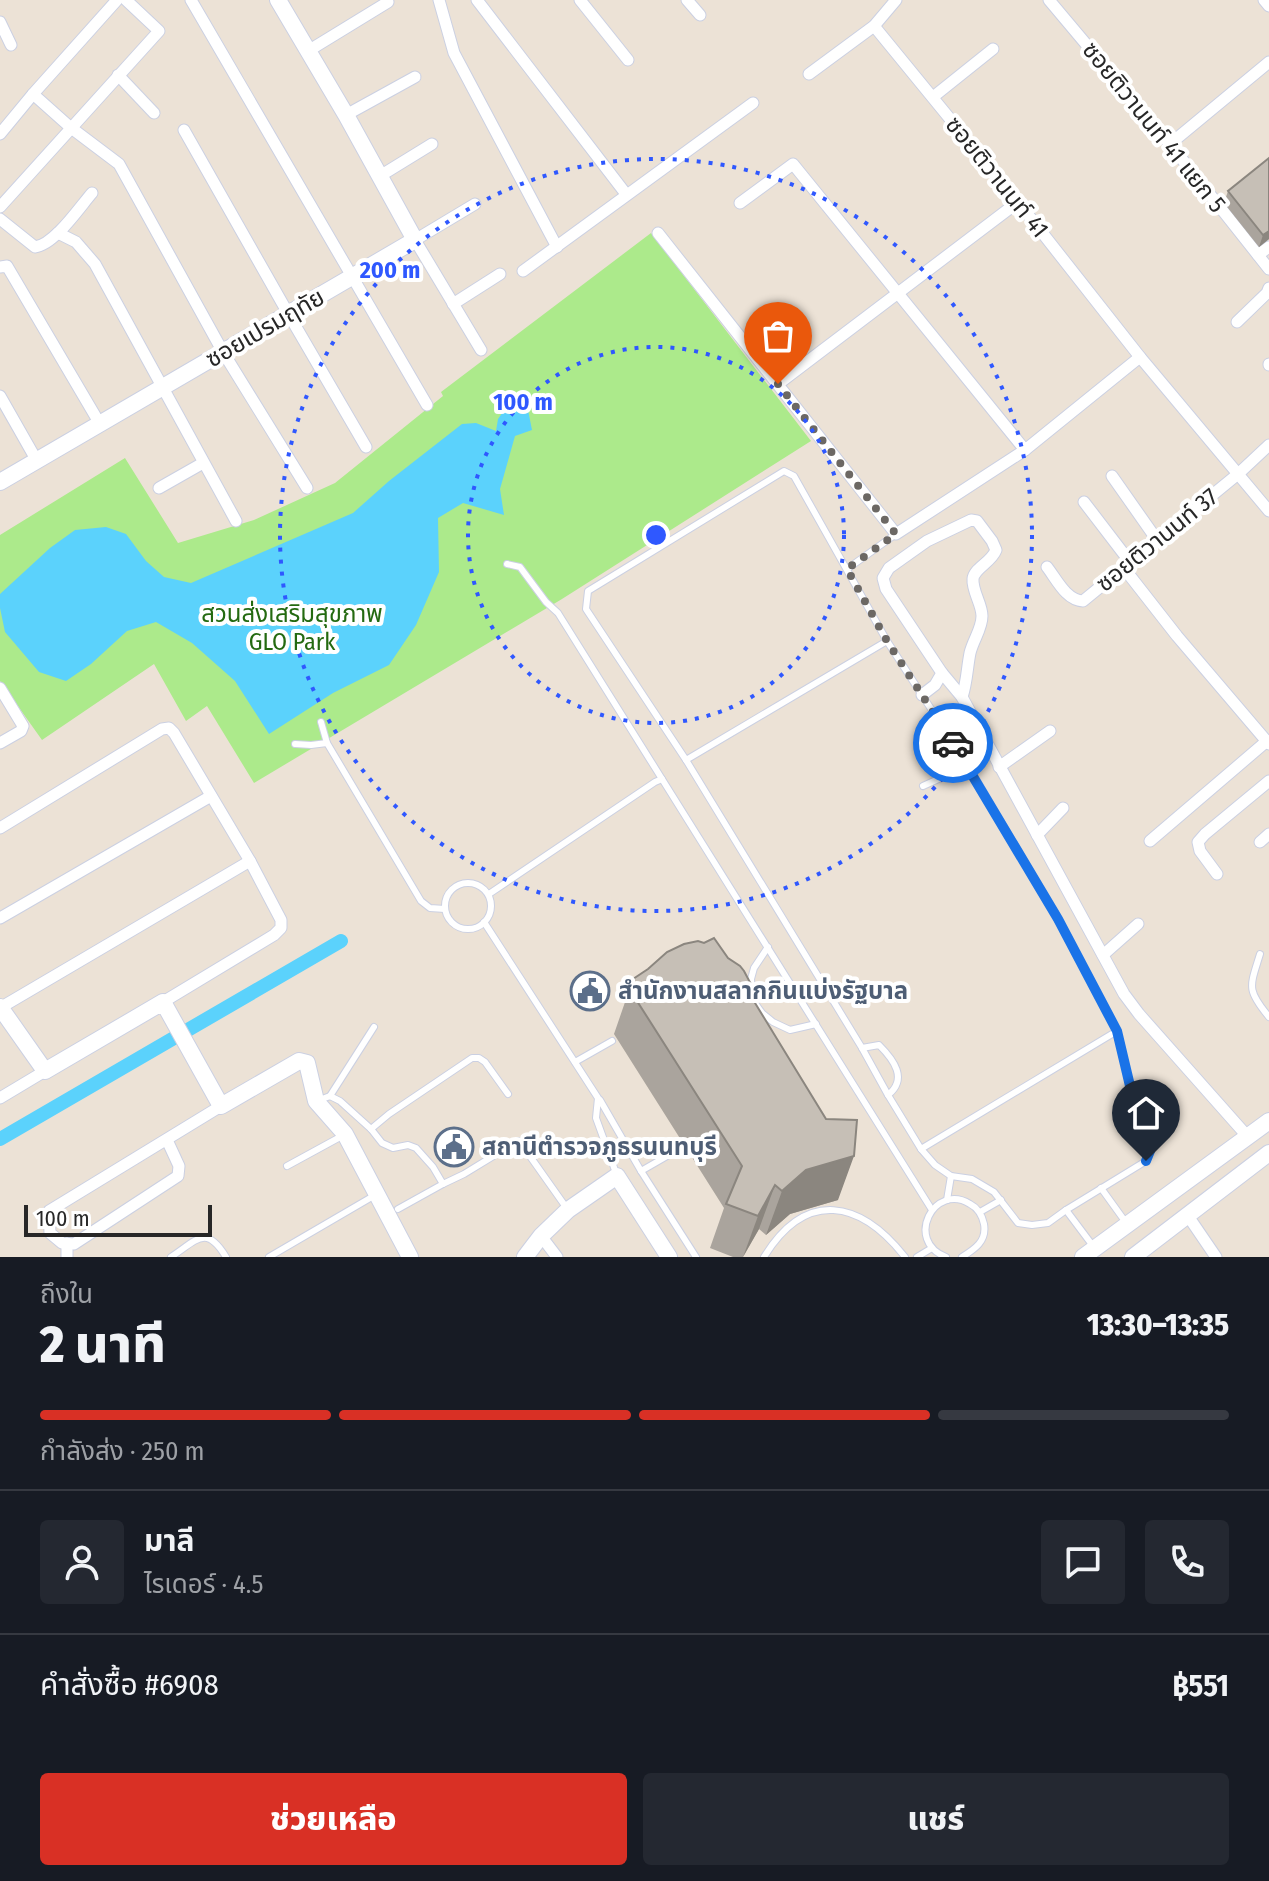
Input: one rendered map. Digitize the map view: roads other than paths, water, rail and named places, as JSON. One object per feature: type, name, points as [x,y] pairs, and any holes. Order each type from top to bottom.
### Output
[{"type":"street","points":[[0,134],[117,0]]},
{"type":"street","points":[[0,207],[159,31],[126,0]]},
{"type":"street","points":[[191,0],[427,405]]},
{"type":"street","points":[[278,0],[481,350]]},
{"type":"street","points":[[439,0],[454,53],[557,247]]},
{"type":"street","points":[[477,0],[626,194]]},
{"type":"street","points":[[580,0],[628,60]]},
{"type":"street","points":[[687,0],[700,15]]},
{"type":"street","points":[[809,74],[874,26],[896,0]]},
{"type":"street","name":"ซอยติวานนท์ 41 แยก 5","points":[[1049,0],[1170,144],[1269,269]]},
{"type":"street","points":[[1264,0],[1269,6]]},
{"type":"street","points":[[308,51],[388,2]]},
{"type":"street","points":[[0,22],[11,45]]},
{"type":"street","name":"ซอยติวานนท์ 41","points":[[874,26],[1140,357],[1269,511]]},
{"type":"street","points":[[933,97],[993,49]]},
{"type":"street","points":[[1170,144],[1269,62]]},
{"type":"street","points":[[118,75],[154,113]]},
{"type":"street","points":[[346,115],[415,77]]},
{"type":"street","points":[[33,94],[119,164],[223,352],[307,488]]},
{"type":"street","points":[[523,271],[753,103]]},
{"type":"street","points":[[184,130],[366,447]]},
{"type":"street","points":[[380,176],[432,144]]},
{"type":"street","points":[[740,203],[793,164],[1025,450]]},
{"type":"street","points":[[0,219],[35,247],[43,246],[92,193]]},
{"type":"street","points":[[778,384],[1018,202]]},
{"type":"street","points":[[415,240],[475,204]]},
{"type":"street","points":[[58,233],[76,242],[95,264],[236,521]]},
{"type":"street","points":[[658,233],[896,534],[1025,450],[1140,357]]},
{"type":"street","name":"ซอยเปรมฤทัย","points":[[0,482],[415,240]]},
{"type":"street","points":[[1258,255],[1269,247]]},
{"type":"street","points":[[0,267],[7,266],[100,424]]},
{"type":"street","points":[[453,304],[500,274]]},
{"type":"street","points":[[1237,322],[1269,288]]},
{"type":"street","points":[[0,396],[37,461]]},
{"type":"street","name":"ซอยติวานนท์ 37","points":[[1047,567],[1070,598],[1083,601],[1269,445]]},
{"type":"street","points":[[159,488],[203,463]]},
{"type":"street","points":[[1112,476],[1157,540]]},
{"type":"street","points":[[1084,502],[1177,636],[1268,742],[1150,841]]},
{"type":"street","points":[[962,697],[971,651],[982,621],[973,577],[992,559],[996,550],[977,521],[971,520],[927,541],[889,568],[883,578],[886,589],[942,673],[962,697],[1124,994],[1267,1158],[1133,1257]]},
{"type":"street","points":[[922,695],[935,685],[942,673]]},
{"type":"street","points":[[0,688],[23,729],[0,743]]},
{"type":"street","points":[[0,828],[162,729],[169,728],[250,861],[281,920],[281,928],[274,935],[0,1098]]},
{"type":"street","points":[[999,767],[1050,731]]},
{"type":"street","points":[[1217,874],[1200,851],[1198,842],[1269,781]]},
{"type":"street","points":[[0,918],[211,796]]},
{"type":"street","points":[[1037,835],[1063,808]]},
{"type":"street","points":[[45,1071],[0,1008],[250,861]]},
{"type":"street","points":[[1103,955],[1138,924]]},
{"type":"street","points":[[163,1002],[221,1106]]},
{"type":"street","points":[[167,1140],[179,1166],[178,1176],[74,1244],[62,1243],[50,1233],[49,1211],[221,1106],[303,1060],[410,1257]]},
{"type":"street","points":[[1089,1253],[1269,1121]]},
{"type":"street","points":[[525,1257],[568,1210],[617,1176],[669,1257]]},
{"type":"street","points":[[1188,1216],[1216,1257]]},
{"type":"street","points":[[541,1236],[557,1257]]},
{"type":"street","points":[[67,1243],[67,1257]]},
{"type":"lane","points":[[784,471],[794,476],[847,569],[887,641],[972,772],[1058,919],[1117,1031],[1135,1107],[1150,1151],[1146,1161],[1048,1223],[1018,1223],[994,1192],[972,1179],[951,1176],[935,1165],[921,1149],[686,760],[586,609],[588,591],[784,471]]},
{"type":"lane","points":[[847,569],[896,534]]},
{"type":"lane","points":[[507,564],[520,567],[558,613],[932,1210]]},
{"type":"lane","points":[[686,760],[887,641]]},
{"type":"lane","points":[[321,722],[327,743],[421,901],[430,908],[445,909]]},
{"type":"lane","points":[[295,744],[327,743]]},
{"type":"lane","points":[[923,786],[945,776],[972,772]]},
{"type":"lane","points":[[489,894],[662,779]]},
{"type":"lane","points":[[469,882],[484,888],[489,894],[492,910],[489,918],[477,928],[463,929],[451,921],[445,909],[448,894],[469,882]]},
{"type":"lane","points":[[484,922],[696,1257]]},
{"type":"lane","points":[[768,947],[754,968],[752,999],[773,1022],[790,1030],[816,1024]]},
{"type":"lane","points":[[1260,954],[1251,991],[1269,1017]]},
{"type":"lane","points":[[374,1027],[323,1099],[340,1101],[382,1143],[393,1148],[408,1145],[416,1148],[443,1184]]},
{"type":"lane","points":[[921,1149],[1117,1031]]},
{"type":"lane","points":[[575,1062],[612,1041]]},
{"type":"lane","points":[[862,1048],[879,1045],[897,1070],[898,1081],[888,1095]]},
{"type":"lane","points":[[371,1129],[472,1058],[485,1062],[508,1094]]},
{"type":"lane","points":[[598,1098],[596,1118],[617,1176]]},
{"type":"lane","points":[[287,1166],[345,1134]]},
{"type":"lane","points":[[398,1209],[518,1141],[568,1210]]},
{"type":"lane","points":[[641,1171],[681,1148]]},
{"type":"lane","points":[[947,1200],[951,1176]]},
{"type":"lane","points":[[1101,1188],[1127,1224]]},
{"type":"lane","points":[[269,1257],[278,1255],[377,1194]]},
{"type":"lane","points":[[946,1257],[932,1248],[925,1229],[932,1210],[947,1200],[957,1199],[974,1206],[984,1221],[983,1239],[978,1248],[962,1257]]},
{"type":"lane","points":[[980,1212],[1001,1200]]},
{"type":"lane","points":[[764,1257],[784,1229],[813,1212],[829,1210],[841,1210],[868,1221],[891,1240],[905,1257]]},
{"type":"lane","points":[[1066,1210],[1089,1253]]},
{"type":"lane","points":[[171,1257],[202,1237],[217,1242],[226,1257]]},
{"type":"lane","points":[[917,1257],[932,1248]]},
{"type":"lane","points":[[978,1248],[985,1257]]},
{"type":"water","points":[[507,406],[528,410],[532,430],[515,436],[500,489],[504,515],[463,503],[438,518],[439,572],[416,625],[389,665],[333,693],[269,734],[235,681],[192,643],[156,622],[127,631],[91,664],[66,681],[39,672],[5,632],[0,594],[50,548],[75,530],[106,527],[126,534],[146,561],[164,577],[191,583],[353,513],[462,424],[476,423],[496,431],[498,419]]},
{"type":"waterway","points":[[0,1139],[341,941]]},
{"type":"place","name":"สำนักงานสลากกินแบ่งรัฐบาล","points":[[590,991]]},
{"type":"place","name":"สถานีตำรวจภูธรนนทบุรี","points":[[454,1147]]},
{"type":"park label","name":"สวนส่งเสริมสุขภาพ GLO Park","points":[[292,628]]}]
